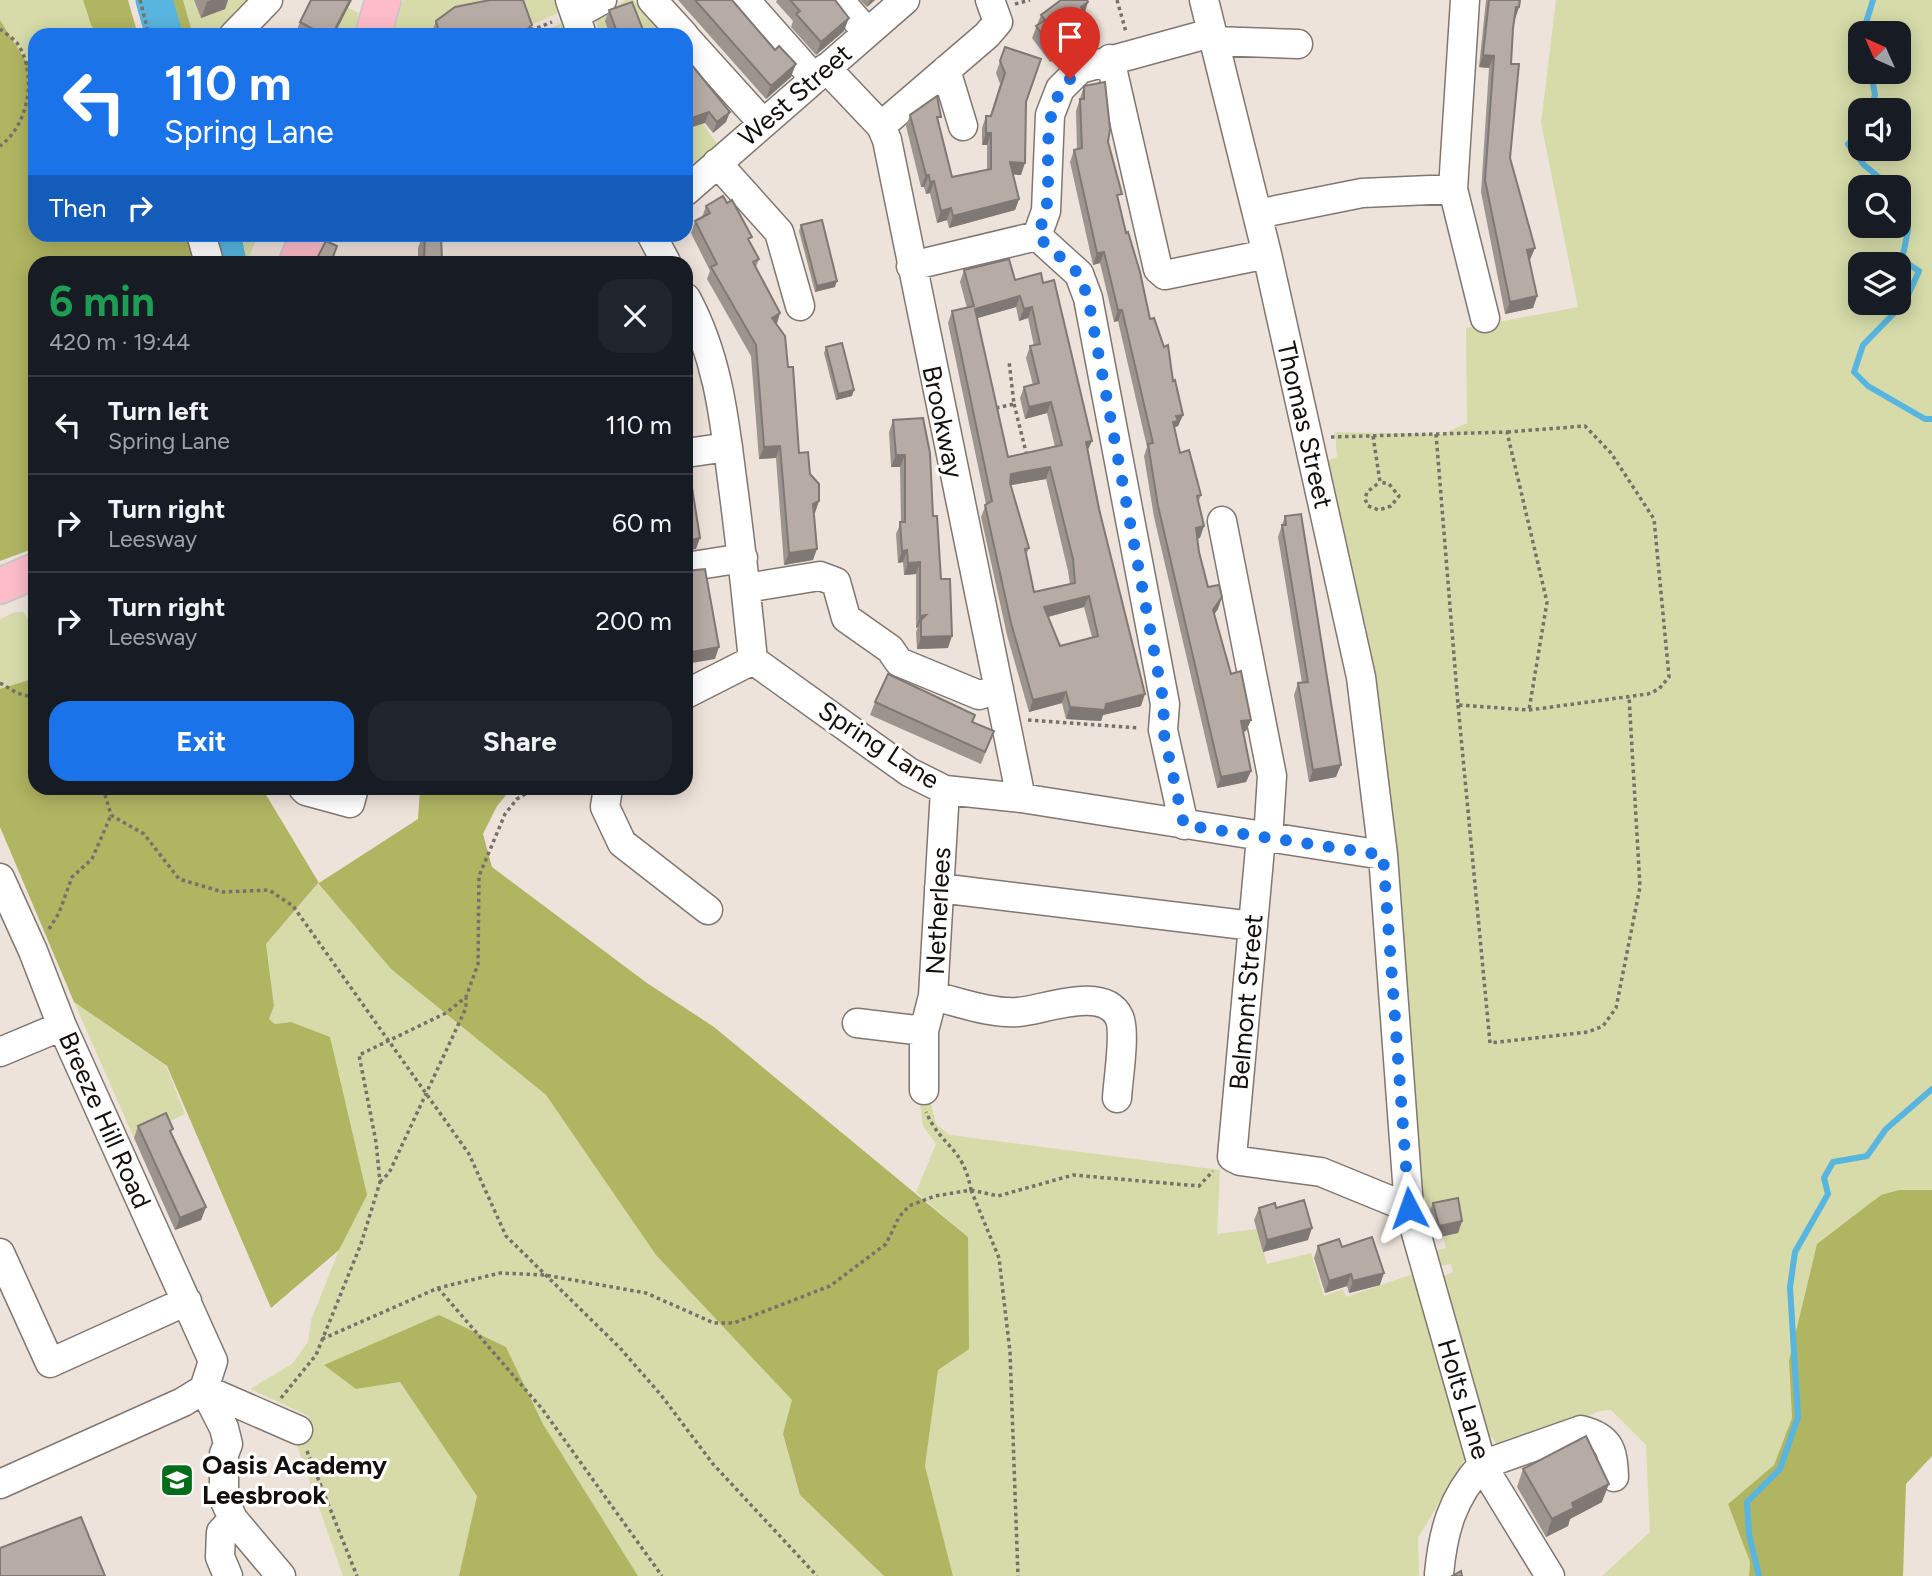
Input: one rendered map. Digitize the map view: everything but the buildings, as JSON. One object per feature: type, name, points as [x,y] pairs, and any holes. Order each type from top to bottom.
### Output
[{"type":"main road","points":[[375,28],[383,0]]},
{"type":"main road","points":[[0,586],[28,575]]},
{"type":"street","points":[[240,28],[268,0]]},
{"type":"street","points":[[572,17],[602,0]]},
{"type":"street","points":[[652,0],[678,28]]},
{"type":"street","name":"Brookway","points":[[745,0],[820,73],[881,126],[887,140],[1021,797]]},
{"type":"street","points":[[839,0],[867,32]]},
{"type":"street","name":"West Street","points":[[693,185],[905,0]]},
{"type":"street","name":"Thomas Street","points":[[1204,0],[1267,254],[1362,677],[1383,855],[1409,1208]]},
{"type":"street","points":[[1465,0],[1453,190],[1485,318]]},
{"type":"street","points":[[881,126],[946,70],[994,11]]},
{"type":"street","points":[[1037,236],[1046,211],[1050,115],[1060,89],[1080,69],[1121,55],[1212,37],[1298,44]]},
{"type":"street","points":[[693,45],[763,123]]},
{"type":"street","points":[[1121,55],[1158,270],[1165,275],[1267,254]]},
{"type":"street","points":[[946,70],[963,126]]},
{"type":"street","points":[[717,163],[779,232],[800,306]]},
{"type":"street","points":[[1257,214],[1362,193],[1453,190]]},
{"type":"street","points":[[911,266],[1037,236]]},
{"type":"street","points":[[1037,236],[1079,274],[1088,298],[1164,704],[1163,730],[1184,825]]},
{"type":"street","points":[[693,326],[716,368],[743,558],[753,660],[693,690]]},
{"type":"street","points":[[693,452],[728,447]]},
{"type":"street","name":"Belmont Street","points":[[1222,521],[1272,776],[1253,926],[1236,1159]]},
{"type":"street","points":[[693,567],[743,558]]},
{"type":"street","points":[[746,587],[820,576],[836,582],[846,618],[890,649],[899,662],[979,695],[999,689]]},
{"type":"street","name":"Spring Lane","points":[[753,660],[909,772],[945,790],[1021,797],[1383,855]]},
{"type":"street","name":"Netherlees","points":[[925,1090],[924,1031],[933,996],[945,790]]},
{"type":"street","points":[[325,795],[350,803],[352,795]]},
{"type":"street","points":[[607,795],[605,807],[622,843],[708,910]]},
{"type":"street","name":"Breeze Hill Road","points":[[0,878],[33,951],[62,1026],[213,1362],[204,1389]]},
{"type":"street","points":[[939,888],[1253,926]]},
{"type":"street","points":[[933,996],[977,1007],[1017,1012],[1072,1001],[1096,1002],[1115,1010],[1121,1021],[1117,1098]]},
{"type":"street","points":[[857,1023],[924,1031]]},
{"type":"street","points":[[0,1052],[62,1026]]},
{"type":"street","points":[[1236,1159],[1321,1172],[1409,1208]]},
{"type":"street","name":"Holts Lane","points":[[1409,1208],[1482,1465],[1544,1571]]},
{"type":"street","points":[[0,1253],[50,1363],[187,1301]]},
{"type":"street","points":[[204,1389],[298,1430]]},
{"type":"street","points":[[0,1485],[183,1402],[204,1389]]},
{"type":"street","points":[[204,1389],[224,1428],[228,1444],[224,1454],[222,1477],[224,1499],[233,1520],[281,1576]]},
{"type":"street","points":[[1439,1574],[1447,1525],[1471,1477],[1482,1465],[1581,1430],[1597,1434],[1606,1442],[1614,1455],[1614,1477]]},
{"type":"street","points":[[228,1576],[220,1557],[221,1532],[233,1520]]},
{"type":"path","points":[[140,0],[147,28]]},
{"type":"path","points":[[1117,0],[1121,55]]},
{"type":"path","points":[[539,28],[572,17]]},
{"type":"path","points":[[0,29],[16,42],[28,74]]},
{"type":"path","points":[[0,146],[10,139],[23,112],[28,93]]},
{"type":"path","points":[[1009,361],[1014,404],[1028,458]]},
{"type":"path","points":[[990,409],[1014,404]]},
{"type":"path","points":[[1308,437],[1507,432],[1584,426],[1611,453],[1654,519],[1669,677],[1659,689],[1629,696],[1529,710],[1458,705]]},
{"type":"path","points":[[1507,432],[1547,602],[1529,710]]},
{"type":"path","points":[[1436,434],[1490,1043],[1588,1032],[1602,1027],[1616,1008],[1640,887],[1629,696]]},
{"type":"path","points":[[1373,436],[1380,482]]},
{"type":"path","points":[[1380,482],[1389,484],[1399,496],[1391,506],[1379,510],[1368,506],[1365,499],[1367,492],[1380,482]]},
{"type":"path","points":[[0,683],[28,696]]},
{"type":"path","points":[[1004,719],[1163,730]]},
{"type":"path","points":[[33,951],[60,913],[72,877],[92,859],[111,815],[105,795]]},
{"type":"path","points":[[380,1182],[389,1172],[466,1008],[466,997],[478,964],[479,876],[505,814],[524,795]]},
{"type":"path","points":[[111,815],[144,834],[179,879],[223,892],[269,890],[293,906],[469,1154],[506,1237],[620,1348],[661,1395],[713,1464],[817,1576]]},
{"type":"path","points":[[267,1416],[316,1355],[361,1244],[380,1182],[376,1142],[359,1055],[446,1013],[466,997]]},
{"type":"path","points":[[925,1090],[924,1106],[935,1131],[959,1154],[967,1169],[971,1190],[999,1258],[1010,1352],[1018,1576]]},
{"type":"path","points":[[322,1339],[438,1288],[500,1273],[545,1275],[646,1293],[714,1322],[734,1323],[830,1286],[886,1244],[909,1206],[935,1196],[971,1190],[998,1196],[1073,1175],[1199,1186],[1217,1166],[1236,1159]]},
{"type":"path","points":[[438,1288],[543,1410],[662,1576]]},
{"type":"path","points":[[298,1430],[357,1576]]},
{"type":"green space","points":[[0,0],[83,0],[93,28],[28,28],[28,65],[0,20]]},
{"type":"green space","points":[[83,0],[128,0],[136,28],[93,28]]},
{"type":"green space","points":[[159,0],[183,0],[191,28],[169,28]]},
{"type":"green space","points":[[183,0],[253,0],[224,28],[191,28]]},
{"type":"green space","points":[[333,0],[359,13],[356,28],[334,28]]},
{"type":"green space","points":[[403,0],[493,0],[449,28],[394,28]]},
{"type":"green space","points":[[523,0],[554,0],[558,13],[524,28]]},
{"type":"green space","points":[[625,0],[634,0],[658,28],[621,28],[606,21],[608,28],[598,28],[596,21]]},
{"type":"green space","points":[[1556,0],[1932,0],[1932,1190],[1899,1190],[1789,1361],[1792,1418],[1774,1465],[1728,1504],[1750,1562],[1749,1576],[1602,1576],[1650,1532],[1646,1445],[1611,1410],[1600,1411],[1500,1452],[1493,1438],[1477,1431],[1437,1279],[1453,1272],[1451,1264],[1435,1267],[1431,1251],[1446,1248],[1443,1236],[1458,1233],[1453,1210],[1423,1216],[1321,463],[1337,457],[1335,432],[1443,434],[1467,423],[1466,328],[1578,307],[1541,123]]},
{"type":"green space","points":[[0,20],[28,65],[28,242],[195,242],[196,256],[28,256],[28,551],[0,561]]},
{"type":"green space","points":[[562,23],[564,28],[551,28]]},
{"type":"green space","points":[[693,110],[718,145],[693,166]]},
{"type":"green space","points":[[234,242],[255,242],[249,256],[238,256]]},
{"type":"green space","points":[[15,612],[23,612],[28,619],[28,680],[0,689],[0,619]]},
{"type":"green space","points":[[28,680],[28,795],[266,795],[319,883],[418,819],[420,795],[506,795],[497,806],[483,834],[492,867],[647,983],[714,1027],[968,1237],[969,1349],[938,1370],[925,1466],[953,1576],[884,1576],[800,1495],[783,1434],[792,1400],[656,1255],[546,1095],[391,969],[318,883],[266,944],[274,1006],[269,1019],[275,1024],[291,1022],[330,1037],[367,1195],[339,1250],[271,1308],[167,1066],[74,1002],[0,827],[0,689]]},
{"type":"green space","points":[[318,883],[391,969],[546,1095],[653,1250],[793,1400],[783,1435],[800,1495],[884,1576],[638,1576],[543,1424],[506,1347],[356,1389],[400,1382],[478,1496],[459,1576],[343,1576],[294,1437],[309,1416],[250,1389],[292,1364],[308,1342],[311,1320],[339,1250],[366,1195],[291,1022],[275,1024],[269,1019],[274,1006],[266,944]]},
{"type":"green space","points":[[74,1002],[166,1066],[185,1114],[134,1138]]},
{"type":"green space","points":[[929,1095],[936,1124],[950,1135],[1220,1170],[1217,1234],[1257,1229],[1267,1264],[1311,1253],[1324,1296],[1343,1289],[1346,1297],[1410,1275],[1419,1275],[1468,1458],[1418,1538],[1419,1576],[953,1576],[925,1466],[938,1370],[968,1237],[916,1192],[936,1144],[923,1126],[919,1097]]},
{"type":"green space","points":[[1899,1190],[1932,1190],[1932,1456],[1906,1484],[1903,1576],[1749,1576],[1750,1562],[1728,1504],[1774,1465],[1792,1418],[1789,1361],[1817,1244],[1881,1195]]},
{"type":"green space","points":[[439,1315],[506,1347],[543,1424],[638,1576],[459,1576],[477,1496],[400,1382],[356,1389],[324,1365]]},
{"type":"waterway","points":[[154,0],[162,28]]},
{"type":"waterway","points":[[1867,21],[1873,0]]},
{"type":"waterway","points":[[1873,84],[1874,98]]},
{"type":"waterway","points":[[1861,161],[1876,175]]},
{"type":"waterway","points":[[1906,238],[1902,260],[1919,271],[1905,302],[1863,345],[1854,372],[1868,386],[1925,419],[1932,419]]},
{"type":"waterway","points":[[224,242],[227,256]]},
{"type":"waterway","points":[[1759,1576],[1749,1534],[1747,1502],[1780,1469],[1798,1417],[1790,1287],[1795,1252],[1828,1194],[1824,1178],[1833,1162],[1867,1156],[1886,1129],[1932,1089]]},
{"type":"place","name":"Oasis Academy Leesbrook","points":[[177,1480]]},
{"type":"route","points":[[1070,79],[1060,89],[1050,115],[1046,211],[1037,236],[1059,253],[1079,274],[1088,298],[1164,704],[1163,730],[1184,825],[1383,855],[1409,1208]]}]
